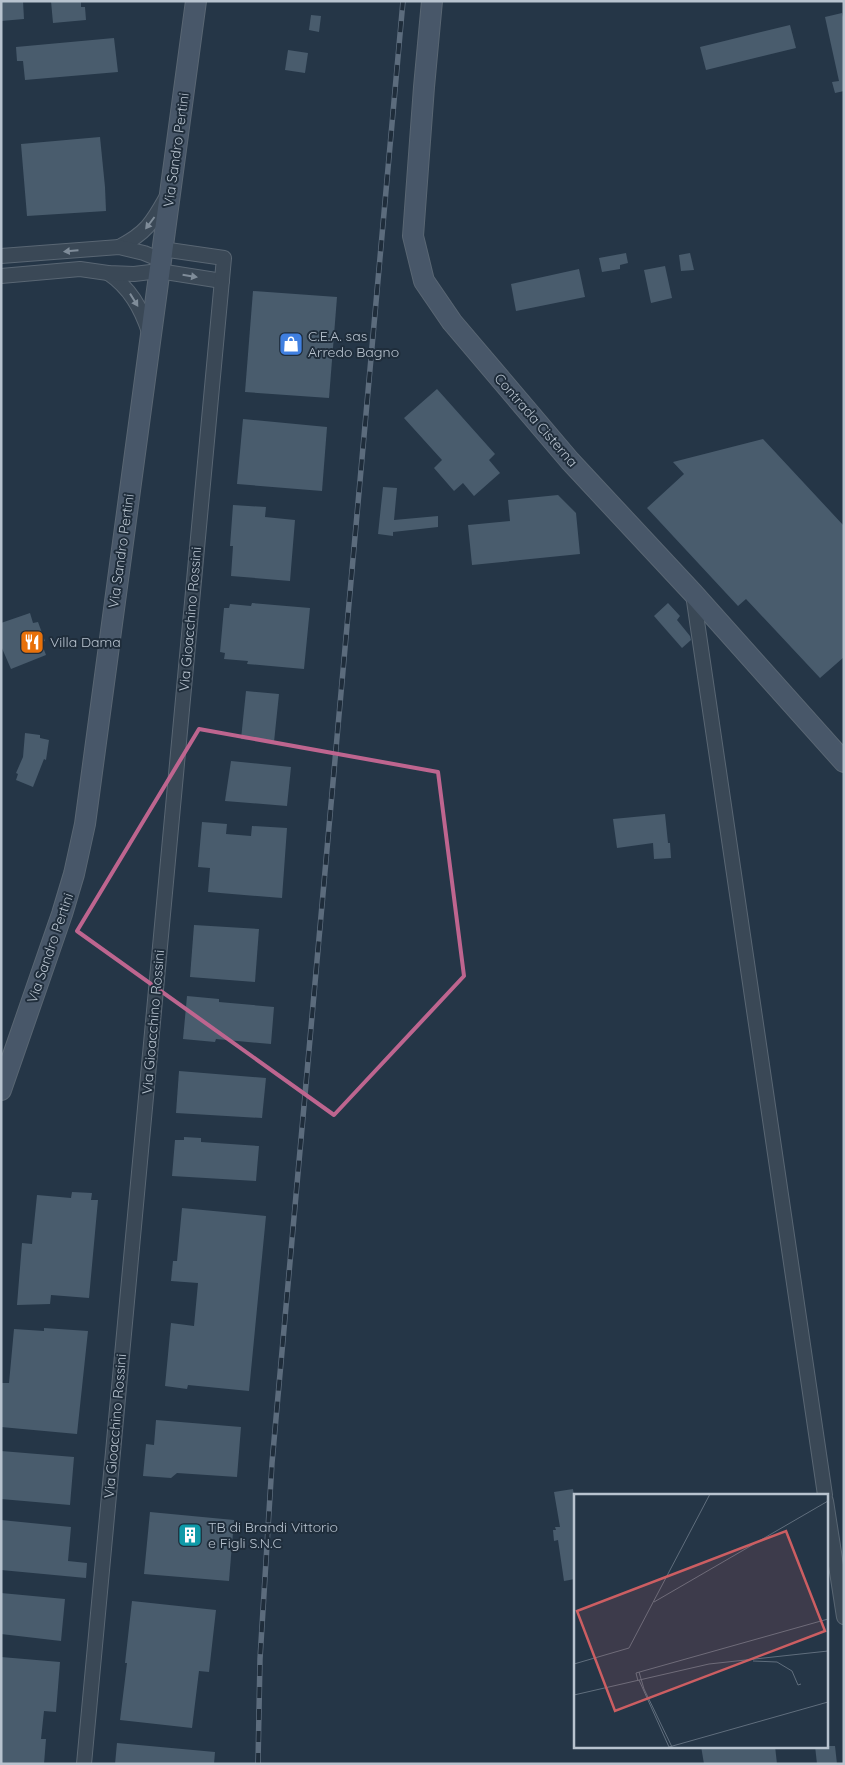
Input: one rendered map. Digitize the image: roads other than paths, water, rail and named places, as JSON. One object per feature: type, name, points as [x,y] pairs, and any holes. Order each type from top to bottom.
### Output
[{"type":"main road","name":"Via Sandro Pertini","points":[[1,1090],[62,914],[74,874],[85,824],[196,1]]},
{"type":"main road","name":"Contrada Cisterna","points":[[432,1],[413,236],[424,281],[452,322],[570,461],[693,593],[844,762]]},
{"type":"street","points":[[120,247],[146,229],[154,219],[170,189]]},
{"type":"street","points":[[1,256],[120,247],[144,253],[222,281]]},
{"type":"street","name":"Via Gioacchino Rossini","points":[[84,1764],[224,258],[161,260]]},
{"type":"street","points":[[1,276],[80,269],[134,274],[161,260]]},
{"type":"street","points":[[108,273],[119,281],[132,296],[143,316],[150,335]]},
{"type":"street","points":[[693,593],[825,1494]]},
{"type":"street","points":[[828,1514],[844,1617]]},
{"type":"railway","points":[[258,1764],[260,1659],[272,1463],[403,1]]},
{"type":"place","name":"C.E.A. sas Arredo Bagno","points":[[291,344]]},
{"type":"place","name":"Villa Dama","points":[[32,642]]},
{"type":"place","name":"TB di Brandi Vittorio e Figli S.N.C","points":[[190,1535]]}]
